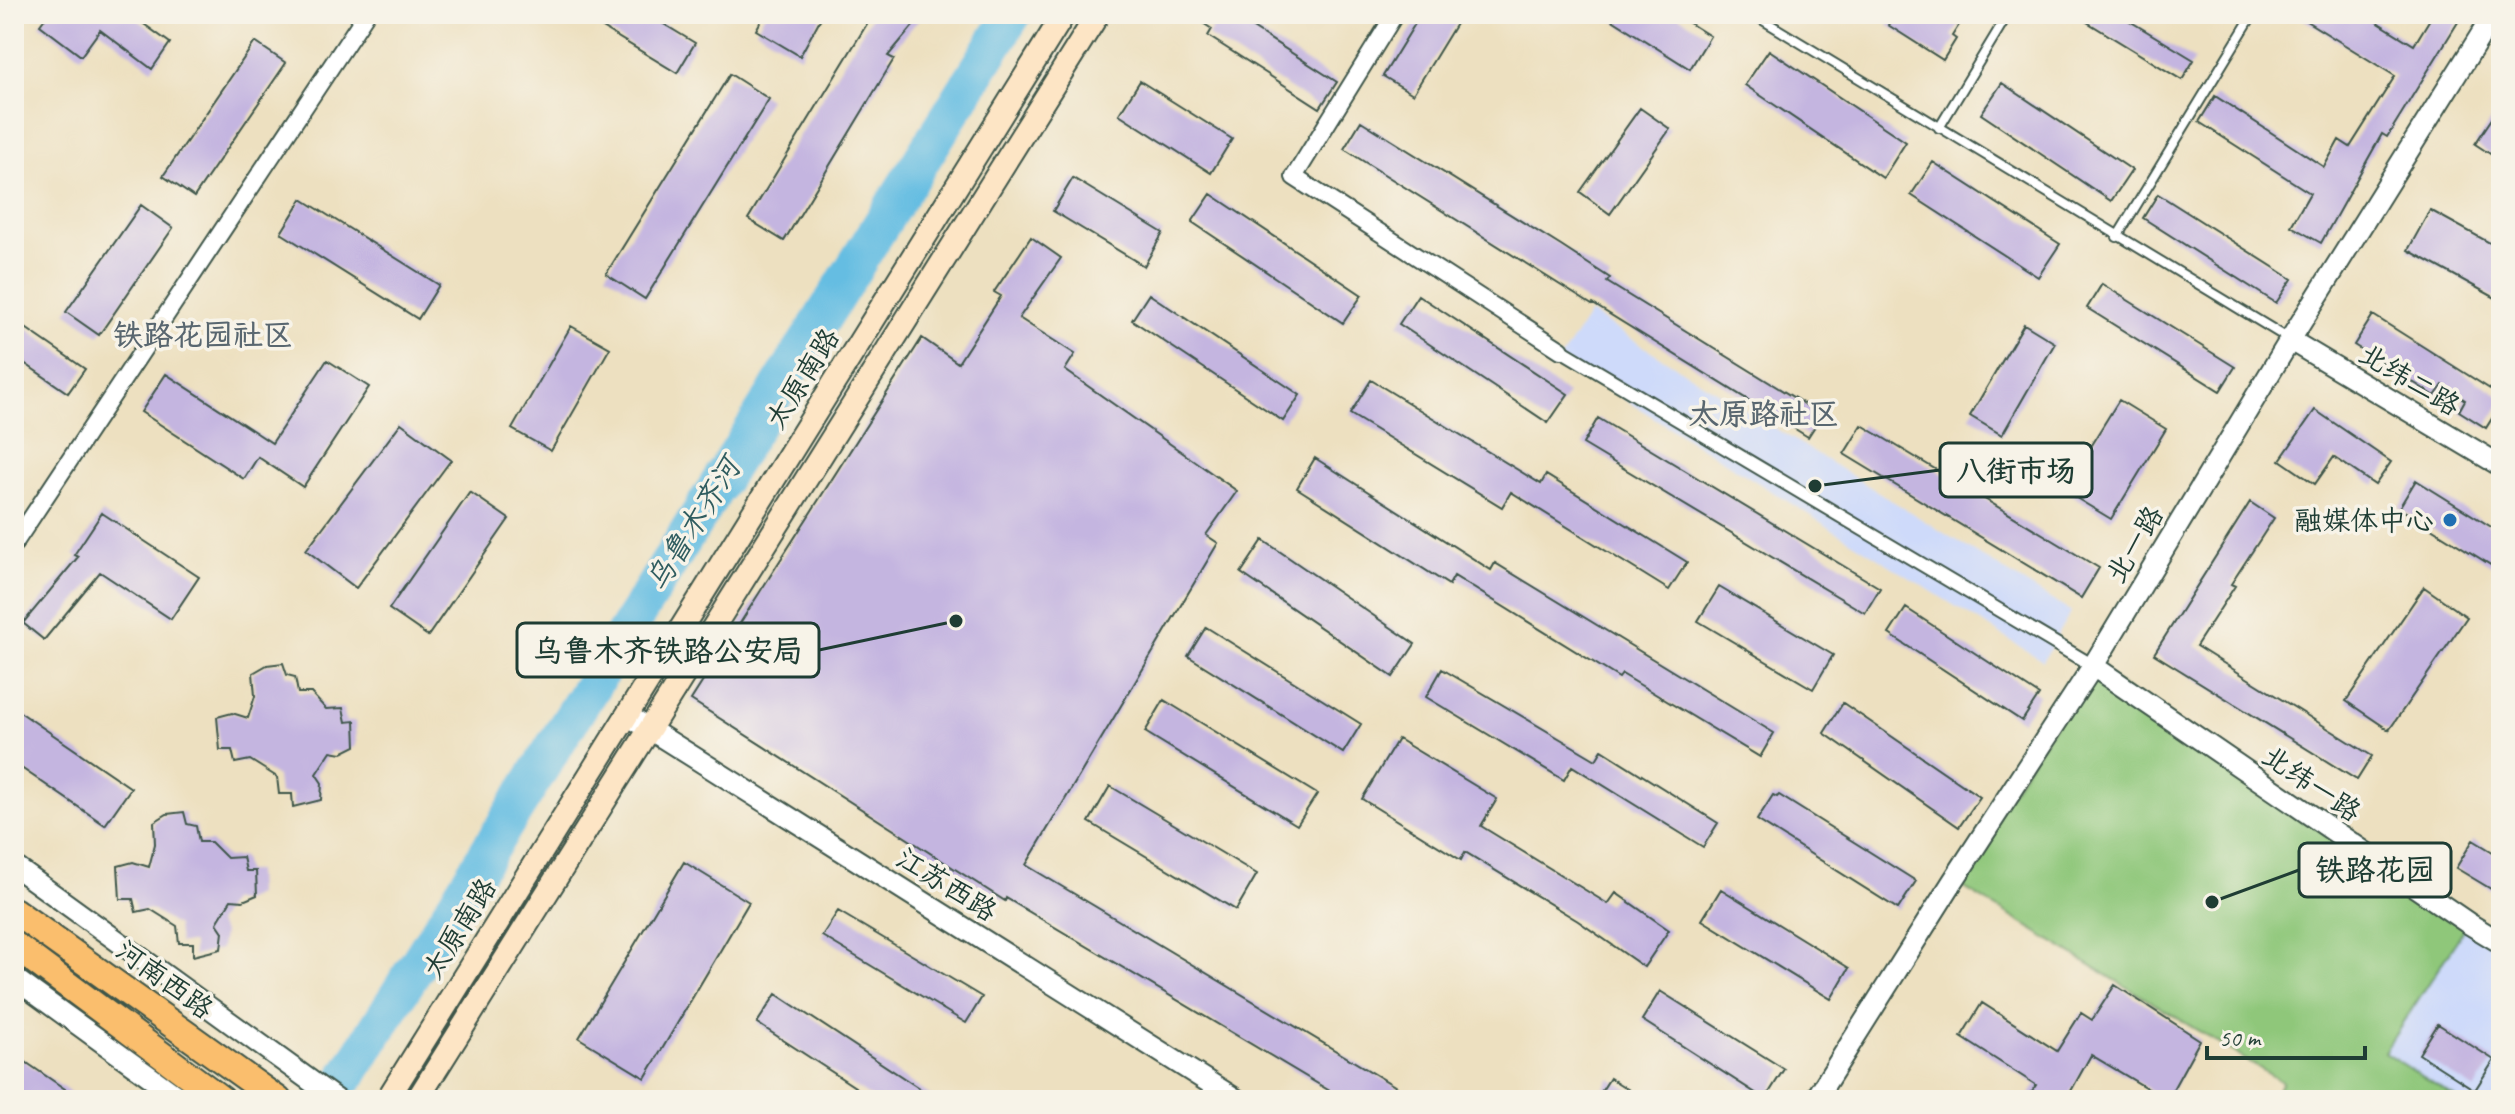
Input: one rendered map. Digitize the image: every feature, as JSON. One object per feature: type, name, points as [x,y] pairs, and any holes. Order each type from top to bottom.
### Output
[{"type":"main road","name":"太原南路","points":[[387,1100],[1064,14]]},
{"type":"main road","points":[[417,1100],[1098,14]]},
{"type":"main road","name":"河南西路","points":[[14,911],[278,1100]]},
{"type":"main road","points":[[14,945],[222,1100]]},
{"type":"street","points":[[14,544],[366,14]]},
{"type":"street","points":[[1395,14],[1294,177],[1561,350],[2093,666]]},
{"type":"street","name":"北一路","points":[[1815,1100],[2093,666],[2290,340],[2494,14]]},
{"type":"street","name":"北纬二路","points":[[2290,340],[2501,466]]},
{"type":"street","name":"北纬一路","points":[[2093,666],[2501,943]]},
{"type":"street","name":"江苏西路","points":[[627,715],[1237,1100]]},
{"type":"street","points":[[14,866],[337,1100]]},
{"type":"street","points":[[14,978],[182,1100]]},
{"type":"lane","points":[[1939,128],[2008,14]]},
{"type":"lane","points":[[2117,237],[2253,14]]},
{"type":"lane","points":[[1755,15],[2290,340]]},
{"type":"shaded area","points":[[1590,313],[2071,612],[2043,661],[1560,359]]},
{"type":"shaded area","points":[[2468,923],[2501,943],[2501,1100],[2453,1100],[2454,1097],[2383,1052]]},
{"type":"green space","points":[[2093,666],[2468,923],[2384,1052],[2455,1097],[2453,1100],[2272,1100],[2282,1082],[1953,881]]},
{"type":"building","points":[[48,14],[130,14],[170,43],[152,69],[100,30],[81,56],[40,25]]},
{"type":"building","points":[[580,14],[647,14],[695,43],[677,73]]},
{"type":"building","points":[[765,14],[823,14],[800,56],[756,30]]},
{"type":"building","points":[[873,14],[923,14],[888,56],[894,59],[784,241],[748,219]]},
{"type":"building","points":[[1189,14],[1231,14],[1337,82],[1320,108],[1208,36],[1212,29]]},
{"type":"building","points":[[1421,14],[1462,14],[1413,94],[1383,76]]},
{"type":"building","points":[[1603,14],[1675,14],[1710,36],[1690,69]]},
{"type":"building","points":[[1895,14],[1966,14],[1952,36],[1956,39],[1943,60],[1888,25]]},
{"type":"building","points":[[2074,14],[2118,14],[2194,60],[2182,80]]},
{"type":"building","points":[[2295,14],[2364,14],[2414,45],[2433,14],[2463,14],[2387,137],[2382,134],[2321,243],[2291,226],[2310,193],[2199,122],[2215,96],[2324,167],[2339,140],[2350,147],[2395,76]]},
{"type":"building","points":[[255,42],[286,63],[194,197],[163,176]]},
{"type":"building","points":[[1769,50],[1906,142],[1883,178],[1745,85]]},
{"type":"building","points":[[730,74],[769,99],[645,299],[606,274]]},
{"type":"building","points":[[1140,81],[1232,139],[1211,173],[1119,114]]},
{"type":"building","points":[[2002,83],[2132,170],[2111,201],[1981,114]]},
{"type":"building","points":[[2501,105],[2501,161],[2475,144]]},
{"type":"building","points":[[1640,108],[1670,129],[1610,214],[1580,192]]},
{"type":"building","points":[[1361,121],[1610,278],[1607,282],[1822,415],[1808,437],[1344,149]]},
{"type":"building","points":[[1933,162],[2060,244],[2038,277],[1911,195]]},
{"type":"building","points":[[1073,178],[1163,233],[1144,266],[1053,211]]},
{"type":"building","points":[[1211,194],[1362,295],[1343,323],[1192,222]]},
{"type":"building","points":[[2158,194],[2292,279],[2276,303],[2143,218]]},
{"type":"building","points":[[302,199],[439,285],[418,319],[281,233]]},
{"type":"building","points":[[141,205],[173,228],[99,335],[66,312]]},
{"type":"building","points":[[2430,210],[2501,249],[2501,301],[2408,250]]},
{"type":"building","points":[[1031,237],[1061,258],[1019,318],[1075,354],[1065,370],[1237,491],[1206,535],[1218,543],[1026,865],[1418,1100],[1345,1100],[1006,898],[1005,901],[691,700],[922,338],[958,363],[1001,296],[994,292]]},
{"type":"building","points":[[2102,284],[2235,367],[2220,391],[2087,308]]},
{"type":"building","points":[[1149,294],[1300,395],[1283,421],[1132,320]]},
{"type":"building","points":[[1418,295],[1568,394],[1548,423],[1399,324]]},
{"type":"building","points":[[2373,315],[2501,396],[2501,404],[2486,428],[2459,411],[2465,400],[2443,385],[2435,396],[2354,345]]},
{"type":"building","points":[[14,320],[85,369],[68,393],[14,356]]},
{"type":"building","points":[[2024,324],[2055,343],[2002,435],[1970,416]]},
{"type":"building","points":[[571,326],[610,348],[551,451],[512,429]]},
{"type":"building","points":[[327,360],[369,387],[303,487],[258,457],[244,479],[141,412],[166,374],[272,443]]},
{"type":"building","points":[[1371,380],[1541,484],[1546,475],[1687,562],[1669,590],[1511,492],[1502,507],[1350,414]]},
{"type":"building","points":[[2119,400],[2166,429],[2111,519],[2063,490]]},
{"type":"building","points":[[2315,410],[2391,462],[2375,485],[2334,457],[2315,484],[2280,460]]},
{"type":"building","points":[[1598,418],[1880,588],[1865,613],[1583,444]]},
{"type":"building","points":[[401,423],[451,460],[356,588],[306,550]]},
{"type":"building","points":[[1862,425],[2099,568],[2081,598],[1844,454]]},
{"type":"building","points":[[1315,458],[1491,570],[1495,563],[1774,733],[1760,757],[1622,674],[1619,678],[1454,576],[1449,585],[1297,488]]},
{"type":"building","name":"融媒体中心","points":[[2416,480],[2501,533],[2501,555],[2494,567],[2399,508]]},
{"type":"building","points":[[470,492],[509,519],[428,636],[389,609]]},
{"type":"building","points":[[2250,502],[2274,518],[2196,646],[2372,756],[2357,780],[2154,654]]},
{"type":"building","points":[[102,513],[199,577],[171,619],[100,572],[44,640],[23,623],[78,557],[74,555]]},
{"type":"building","points":[[1263,540],[1415,644],[1393,677],[1241,573]]},
{"type":"building","points":[[1719,587],[1833,655],[1813,689],[1698,621]]},
{"type":"building","points":[[2424,587],[2467,617],[2389,730],[2346,701]]},
{"type":"building","points":[[1906,608],[2039,695],[2022,721],[1889,634]]},
{"type":"building","points":[[1206,627],[1361,724],[1343,753],[1188,656]]},
{"type":"building","points":[[283,663],[287,675],[295,677],[298,693],[311,693],[326,709],[343,708],[346,722],[355,721],[356,746],[342,753],[331,751],[316,774],[322,783],[321,800],[293,807],[292,794],[279,794],[277,777],[250,760],[235,763],[232,750],[220,750],[217,717],[232,713],[248,718],[255,696],[253,673],[267,665]]},
{"type":"building","points":[[1442,669],[1596,760],[1602,750],[1718,823],[1703,847],[1572,766],[1564,780],[1426,697]]},
{"type":"building","points":[[1164,700],[1317,794],[1297,825],[1145,732]]},
{"type":"building","points":[[1843,703],[1980,797],[1959,827],[1824,733]]},
{"type":"building","points":[[14,708],[131,788],[105,825],[14,763]]},
{"type":"building","points":[[1398,739],[1497,799],[1481,826],[1608,904],[1616,893],[1669,930],[1644,967],[1578,921],[1465,852],[1461,860],[1362,799]]},
{"type":"building","points":[[1110,786],[1257,874],[1236,910],[1089,822]]},
{"type":"building","points":[[1773,795],[1779,795],[1916,881],[1898,909],[1757,820]]},
{"type":"building","points":[[184,812],[187,824],[196,826],[199,842],[211,842],[227,858],[243,857],[246,871],[256,871],[257,895],[243,901],[231,900],[217,923],[223,932],[221,949],[193,956],[193,943],[179,943],[177,926],[150,909],[136,912],[133,899],[120,899],[118,866],[133,862],[149,867],[155,844],[154,822],[167,814]]},
{"type":"building","points":[[2473,840],[2501,857],[2501,895],[2456,868]]},
{"type":"building","points":[[684,862],[749,902],[645,1078],[579,1038]]},
{"type":"building","points":[[1721,889],[1849,968],[1831,999],[1702,920]]},
{"type":"building","points":[[838,911],[982,997],[966,1023],[822,936]]},
{"type":"building","points":[[2115,985],[2200,1040],[2167,1100],[2091,1055],[2066,1100],[2041,1100],[2030,1094],[2036,1085],[1961,1037],[1982,1003],[2057,1051],[2081,1013],[2092,1020]]},
{"type":"building","points":[[1660,991],[1784,1069],[1765,1099],[1642,1020]]},
{"type":"building","points":[[776,994],[937,1100],[875,1100],[757,1023]]},
{"type":"building","points":[[2438,1024],[2494,1060],[2475,1090],[2419,1054]]},
{"type":"building","points":[[14,1054],[81,1100],[14,1100]]},
{"type":"building","points":[[1610,1078],[1645,1100],[1596,1100]]},
{"type":"waterway","name":"乌鲁木齐河","points":[[348,1075],[1013,14]]},
{"type":"place","name":"八街市场","points":[[1815,486]]},
{"type":"place","name":"融媒体中心","points":[[2450,520]]},
{"type":"place","name":"乌鲁木齐铁路公安局","points":[[956,621]]},
{"type":"place","name":"铁路花园","points":[[2212,902]]},
{"type":"district","name":"铁路花园社区","points":[[203,335]]},
{"type":"district","name":"太原路社区","points":[[1764,414]]}]
